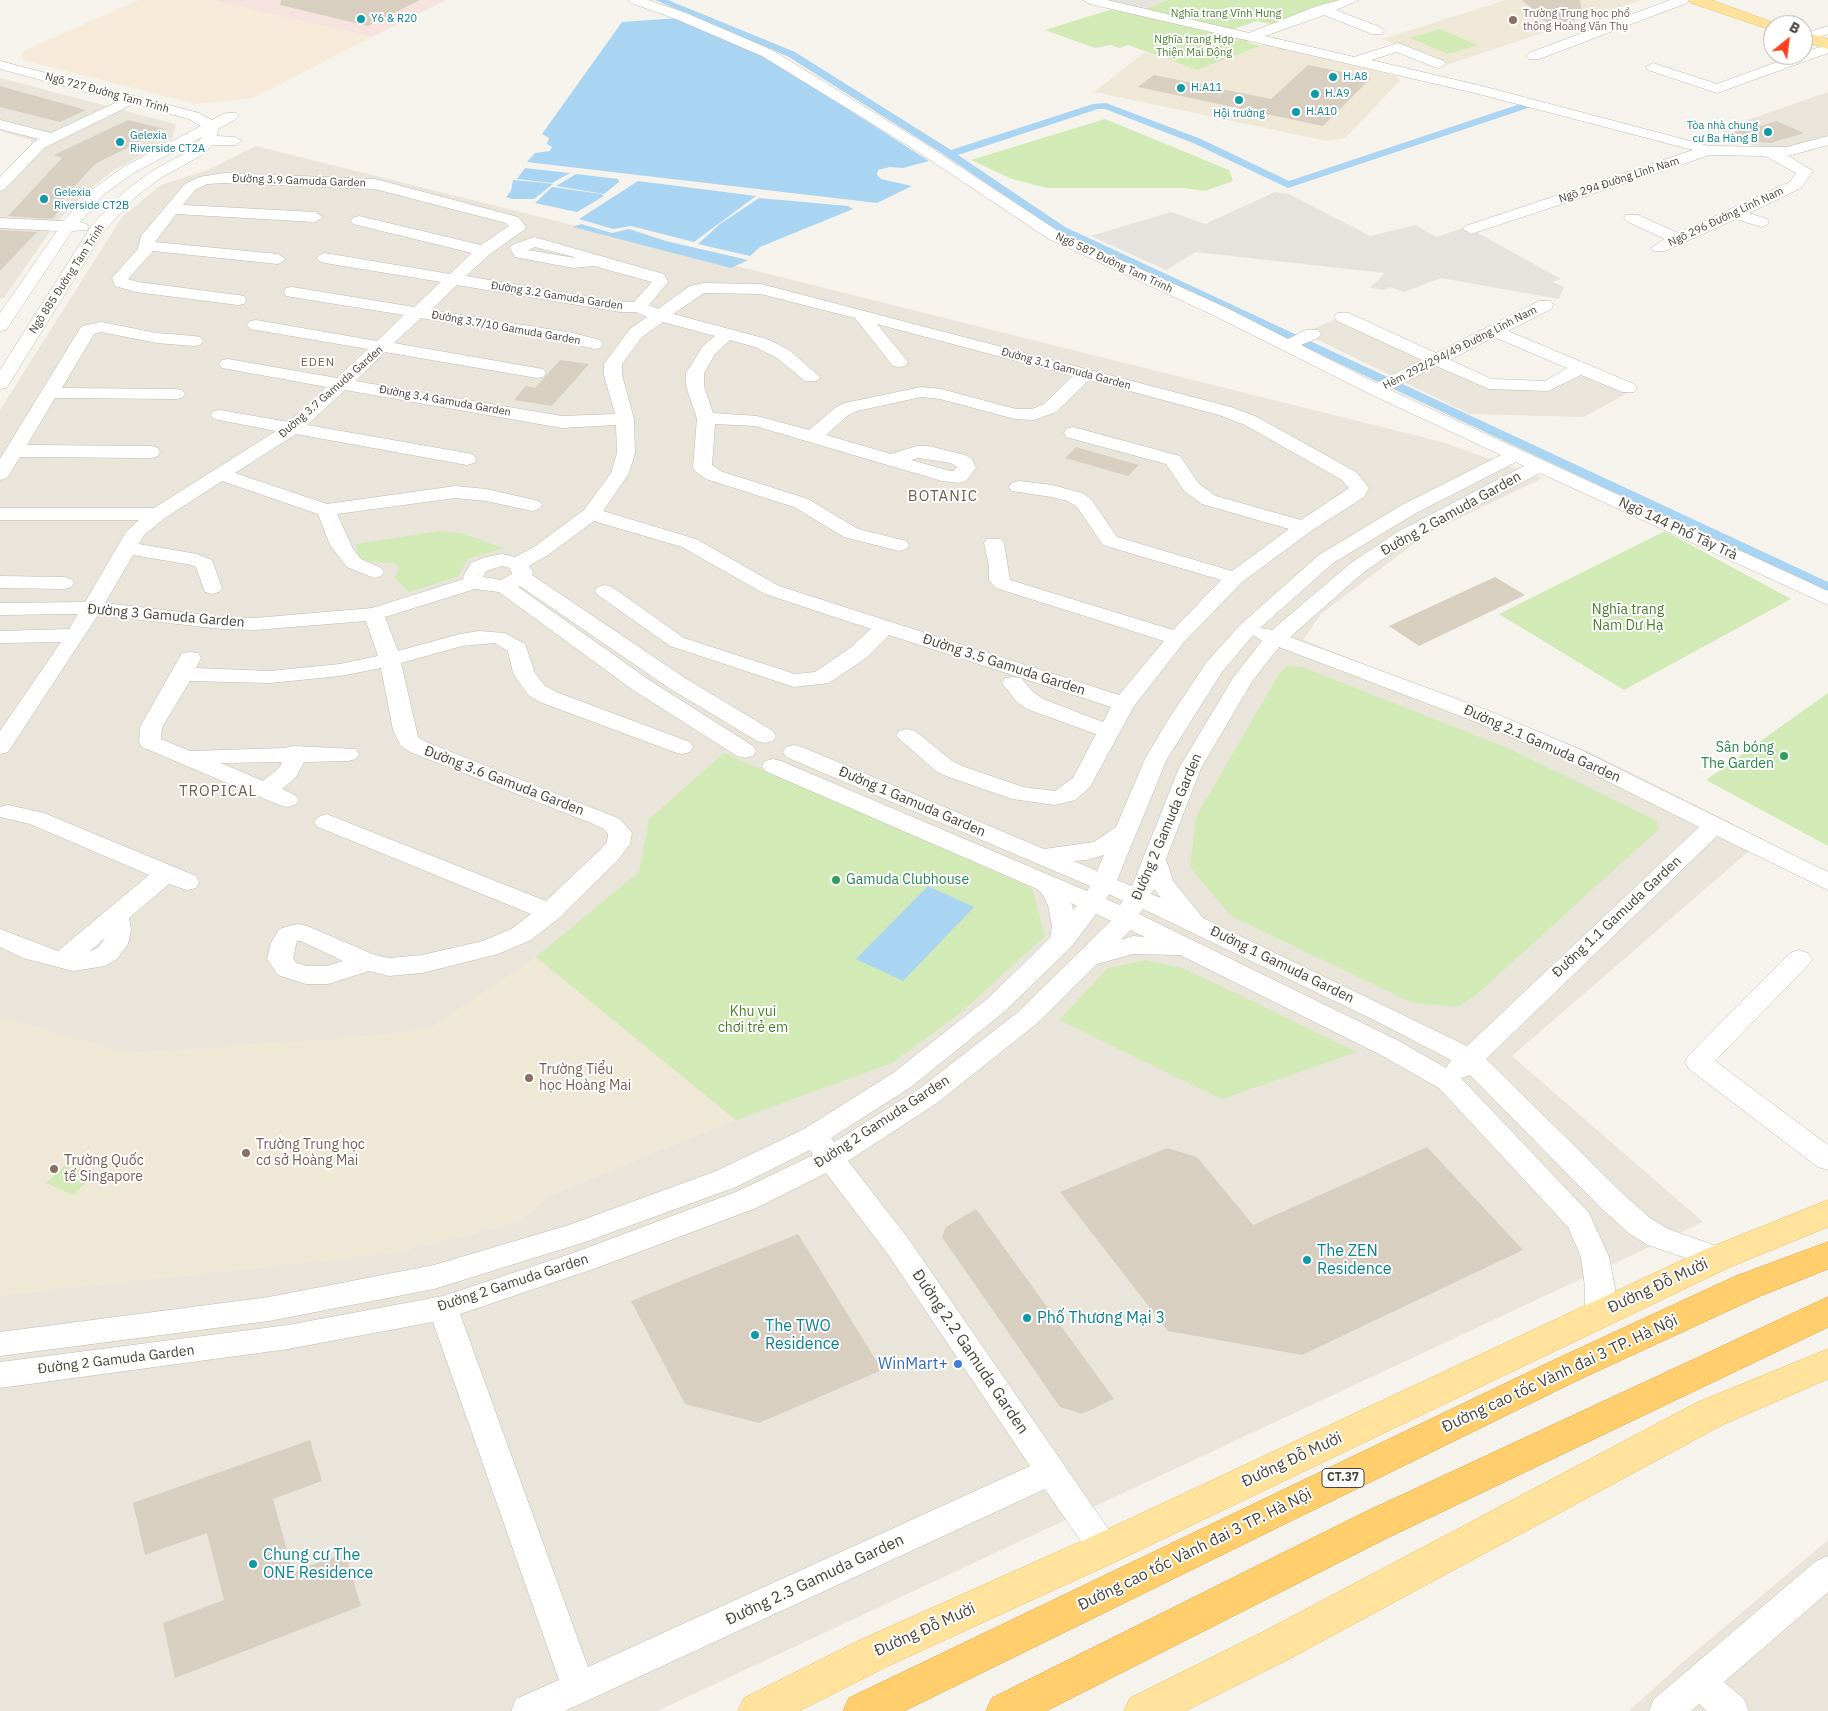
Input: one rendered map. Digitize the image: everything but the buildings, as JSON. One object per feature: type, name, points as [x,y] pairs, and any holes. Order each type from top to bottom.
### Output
[{"type":"highway","name":"Đường cao tốc Vành đai 3 TP. Hà Nội","points":[[863,1711],[1564,1371],[1748,1286],[1828,1255]]},
{"type":"highway","points":[[1006,1711],[1374,1526],[1828,1311]]},
{"type":"main road","points":[[1696,0],[1763,23]]},
{"type":"main road","points":[[1813,39],[1828,44]]},
{"type":"main road","name":"Đường Đỗ Mười","points":[[758,1711],[874,1653],[1104,1549],[1718,1258],[1828,1213]]},
{"type":"main road","points":[[1144,1711],[1274,1647],[1711,1413],[1828,1363]]},
{"type":"street","name":"Ngõ 587 Đường Tam Trinh","points":[[636,0],[681,16],[767,53],[917,145],[1055,236],[1221,312],[1300,340],[1527,463]]},
{"type":"street","points":[[1090,0],[1477,89],[1709,150]]},
{"type":"street","points":[[1252,36],[1322,9],[1352,0]]},
{"type":"street","points":[[1534,56],[1682,0]]},
{"type":"street","points":[[1322,9],[1377,31]]},
{"type":"street","points":[[1813,34],[1828,30]]},
{"type":"street","points":[[1355,61],[1398,47],[1439,64]]},
{"type":"street","points":[[1653,67],[1712,88],[1720,89],[1828,48]]},
{"type":"street","name":"Ngõ 727 Đường Tam Trinh","points":[[0,66],[194,116],[210,133]]},
{"type":"street","points":[[0,186],[39,145],[131,100]]},
{"type":"street","points":[[210,133],[231,116]]},
{"type":"street","points":[[0,124],[51,138]]},
{"type":"street","points":[[210,133],[235,141]]},
{"type":"street","name":"Ngõ 885 Đường Tam Trinh","points":[[0,326],[67,227],[98,192],[130,169],[210,133]]},
{"type":"street","name":"Ngõ 885 Đường Tam Trinh","points":[[0,384],[98,228],[130,194],[157,174],[197,152],[210,133]]},
{"type":"street","points":[[1770,153],[1788,152],[1828,140]]},
{"type":"street","name":"Ngõ 294 Đường Lĩnh Nam","points":[[1471,229],[1709,150],[1770,153]]},
{"type":"street","name":"Ngõ 296 Đường Lĩnh Nam","points":[[1658,248],[1796,185],[1806,172],[1770,153]]},
{"type":"street","name":"Đường 3.9 Gamuda Garden","points":[[238,300],[127,285],[121,282],[120,278],[146,250],[147,238],[195,183],[214,178],[375,184],[517,223],[518,227],[516,230],[484,251]]},
{"type":"street","points":[[172,209],[315,217]]},
{"type":"street","points":[[1735,213],[1761,222]]},
{"type":"street","points":[[1632,218],[1678,239]]},
{"type":"street","points":[[359,221],[484,251]]},
{"type":"street","points":[[0,223],[98,228]]},
{"type":"street","points":[[147,246],[278,260]]},
{"type":"street","name":"Đường 3.7 Gamuda Garden","points":[[0,747],[76,635],[136,532],[158,514],[293,428],[343,384],[484,251]]},
{"type":"street","name":"Đường 3.2 Gamuda Garden","points":[[325,258],[452,281],[620,307],[639,307],[660,316],[773,348],[811,377]]},
{"type":"street","points":[[594,261],[658,278],[660,282],[639,307]]},
{"type":"street","name":"Đường 3.1 Gamuda Garden","points":[[660,316],[696,290],[717,287],[770,291],[1240,416],[1267,430],[1286,455],[1294,460],[1349,476],[1359,488],[1357,492],[1304,527],[1235,578],[1176,638]]},
{"type":"street","name":"Đường 3.7/10 Gamuda Garden","points":[[292,292],[573,338],[594,344]]},
{"type":"street","points":[[0,294],[55,297]]},
{"type":"street","name":"Hẻm 292/294/49 Đường Lĩnh Nam","points":[[1386,386],[1545,306]]},
{"type":"street","points":[[514,576],[541,551],[591,514],[620,473],[627,445],[624,414],[613,375],[613,364],[636,333],[660,316]]},
{"type":"street","points":[[862,316],[899,362]]},
{"type":"street","points":[[1343,316],[1489,384],[1548,386],[1580,368]]},
{"type":"street","points":[[256,324],[537,374]]},
{"type":"street","points":[[1494,331],[1628,388]]},
{"type":"street","points":[[727,334],[700,361],[695,373],[696,386],[706,419],[702,467],[706,471],[801,503],[851,532],[899,545]]},
{"type":"street","points":[[0,474],[82,340],[142,340],[157,338],[194,341]]},
{"type":"street","name":"Đường 3.4 Gamuda Garden","points":[[228,364],[562,422],[581,422],[624,414]]},
{"type":"street","points":[[813,437],[841,412],[851,407],[921,392],[941,394],[1015,414],[1042,414],[1085,374]]},
{"type":"street","points":[[50,393],[176,394]]},
{"type":"street","points":[[220,415],[467,459]]},
{"type":"street","points":[[706,419],[750,420],[893,460]]},
{"type":"street","points":[[1074,433],[1173,460],[1192,488],[1209,500],[1304,527]]},
{"type":"street","points":[[14,451],[150,452]]},
{"type":"street","name":"Đường 2 Gamuda Garden","points":[[0,1375],[288,1337],[443,1308],[586,1260],[746,1200],[823,1147],[902,1080],[996,1006],[1062,941],[1099,893],[1156,759],[1179,720],[1214,668],[1247,629],[1326,559],[1409,509],[1497,464],[1527,463]]},
{"type":"street","name":"Đường 2 Gamuda Garden","points":[[0,1344],[288,1306],[434,1277],[575,1234],[726,1179],[823,1147],[936,1090],[1026,1019],[1089,958],[1132,907],[1155,860],[1190,768],[1244,678],[1276,638],[1366,562],[1527,463]]},
{"type":"street","name":"Ngõ 144 Phố Tây Trà","points":[[1527,463],[1828,599]]},
{"type":"street","points":[[222,475],[326,510],[455,492],[486,495],[532,505]]},
{"type":"street","points":[[1019,487],[1052,490],[1075,497],[1084,503],[1110,541],[1235,578]]},
{"type":"street","points":[[326,510],[340,545],[347,555],[354,563],[374,572]]},
{"type":"street","points":[[0,514],[158,514]]},
{"type":"street","name":"Đường 3.5 Gamuda Garden","points":[[591,514],[689,544],[772,590],[1124,704]]},
{"type":"street","points":[[907,736],[944,766],[954,771],[1020,794],[1055,798],[1067,796],[1082,782],[1124,704],[1176,638],[1003,584],[999,580],[999,566],[994,544]]},
{"type":"street","points":[[126,548],[198,560],[205,564],[212,588]]},
{"type":"street","name":"Đường 3 Gamuda Garden","points":[[0,609],[92,608],[222,623],[255,624],[374,614],[455,590],[476,581],[474,572],[485,563],[502,560],[514,576]]},
{"type":"street","points":[[514,576],[677,683],[765,736],[786,739],[792,745],[794,752],[790,758],[783,763],[773,766],[754,763],[747,758],[745,751],[748,744],[765,736]]},
{"type":"street","points":[[514,576],[655,695],[745,751]]},
{"type":"street","points":[[0,582],[64,583]]},
{"type":"street","points":[[605,591],[677,642],[794,681],[808,682],[821,678],[858,653],[885,627]]},
{"type":"street","name":"Đường 3.6 Gamuda Garden","points":[[368,962],[389,967],[422,964],[489,948],[522,934],[550,912],[609,856],[618,844],[620,833],[612,824],[599,818],[418,747],[409,741],[404,730],[390,660],[374,614]]},
{"type":"street","name":"Đường 2.1 Gamuda Garden","points":[[1247,629],[1276,638],[1484,717],[1639,786],[1713,827],[1828,882]]},
{"type":"street","points":[[0,636],[76,635]]},
{"type":"street","points":[[287,800],[150,742],[152,727],[187,666],[278,676],[340,670],[390,660],[460,640],[498,637],[518,648],[524,673],[536,690],[548,697],[682,747]]},
{"type":"street","points":[[655,695],[677,683]]},
{"type":"street","name":"Đường 3.5 Gamuda Garden","points":[[1013,683],[1025,697],[1035,704],[1108,731]]},
{"type":"street","points":[[0,717],[22,717]]},
{"type":"street","name":"Đường 1 Gamuda Garden","points":[[794,752],[1038,867],[1132,907],[1203,928],[1469,1058],[1611,1200],[1640,1226],[1658,1237],[1718,1258]]},
{"type":"street","points":[[184,757],[293,753],[348,754]]},
{"type":"street","points":[[265,791],[288,772],[293,762],[293,753]]},
{"type":"street","name":"Đường 1 Gamuda Garden","points":[[773,766],[1038,867]]},
{"type":"street","points":[[0,937],[32,952],[63,960],[96,960],[108,953],[116,944],[119,930],[116,916],[177,878],[36,818],[8,812]]},
{"type":"street","points":[[326,822],[550,912]]},
{"type":"street","name":"Đường 1.1 Gamuda Garden","points":[[1448,1082],[1469,1058],[1713,827]]},
{"type":"street","points":[[1062,941],[1064,926],[1060,905],[1038,867],[1058,856],[1087,852],[1102,847],[1126,831]]},
{"type":"street","points":[[1155,860],[1162,883],[1177,903],[1203,928]]},
{"type":"street","name":"Đường 1 Gamuda Garden","points":[[1132,907],[1188,948],[1379,1043],[1448,1082],[1579,1222],[1595,1257],[1600,1287],[1600,1314]]},
{"type":"street","points":[[1089,958],[1133,945],[1188,948]]},
{"type":"street","points":[[1799,959],[1698,1062],[1828,1160]]},
{"type":"street","name":"Đường 2.2 Gamuda Garden","points":[[823,1147],[897,1245],[1104,1549]]},
{"type":"street","points":[[288,1306],[288,1337]]},
{"type":"street","points":[[443,1308],[579,1688]]},
{"type":"street","name":"Đường 2.3 Gamuda Garden","points":[[528,1711],[1052,1471]]},
{"type":"street","points":[[1666,1711],[1828,1571]]},
{"type":"street","points":[[1699,1682],[1732,1711]]},
{"type":"shaded area","points":[[139,0],[211,0],[372,37],[253,98],[195,104],[23,60],[23,51]]},
{"type":"shaded area","points":[[211,0],[446,0],[372,37]]},
{"type":"shaded area","points":[[1084,0],[1167,0],[1137,11]]},
{"type":"shaded area","name":"Trường Trung học phổ thông Hoàng Văn Thụ","points":[[1506,0],[1641,0],[1446,65],[1382,39]]},
{"type":"shaded area","points":[[1266,44],[1396,76],[1400,81],[1345,138],[1327,141],[1094,92],[1145,52],[1197,70]]},
{"type":"shaded area","points":[[0,78],[176,124],[172,139],[114,170],[87,191],[56,223],[4,298],[0,298],[0,176],[30,145],[31,140],[0,131]]},
{"type":"shaded area","points":[[1828,92],[1828,137],[1768,152],[1719,130]]},
{"type":"shaded area","points":[[256,146],[1442,442],[1543,478],[1428,533],[1321,614],[1303,640],[1590,752],[1763,839],[1512,1056],[1703,1222],[657,1711],[0,1711],[0,410],[122,217],[161,185],[210,169]]},
{"type":"shaded area","points":[[1275,192],[1289,194],[1370,236],[1416,225],[1436,237],[1467,227],[1561,279],[1552,282],[1564,287],[1559,299],[1441,278],[1404,292],[1390,287],[1384,290],[1370,288],[1385,273],[1196,252],[1166,270],[1091,236],[1171,212],[1205,224]]},
{"type":"shaded area","points":[[1340,317],[1487,385],[1552,387],[1582,371],[1631,391],[1584,417],[1470,414],[1304,333]]},
{"type":"shaded area","points":[[536,957],[736,1120],[550,1196],[521,1222],[391,1254],[0,1296],[0,1016],[128,1053],[368,1036],[431,1027]]},
{"type":"shaded area","points":[[1828,1540],[1828,1711],[1629,1711],[1683,1662]]},
{"type":"green space","name":"Nghĩa trang Vĩnh Hưng","points":[[1168,0],[1345,0],[1275,25],[1257,21],[1231,30],[1141,10]]},
{"type":"green space","name":"Nghĩa trang Hợp Thiện Mai Động","points":[[1119,7],[1254,38],[1247,42],[1260,46],[1197,70],[1128,45],[1119,48],[1111,45],[1095,48],[1045,30]]},
{"type":"green space","points":[[1439,29],[1478,45],[1448,54],[1410,38]]},
{"type":"green space","points":[[1105,119],[1229,170],[1233,181],[1205,191],[1183,188],[1047,188],[1012,179],[971,160]]},
{"type":"green space","points":[[440,531],[461,533],[504,548],[468,559],[457,577],[409,592],[395,578],[399,568],[394,563],[360,561],[356,544]]},
{"type":"green space","name":"Nghĩa trang Nam Dư Hạ","points":[[1665,531],[1791,599],[1624,690],[1499,614]]},
{"type":"green space","points":[[1288,666],[1302,667],[1510,749],[1657,821],[1658,830],[1476,995],[1458,1007],[1413,1003],[1231,916],[1190,867],[1196,817],[1279,674]]},
{"type":"green space","name":"Sân bóng The Garden","points":[[1828,693],[1828,846],[1706,780]]},
{"type":"green space","name":"Khu vui chơi trẻ em","points":[[724,753],[1032,888],[1045,936],[959,1014],[892,1063],[736,1120],[536,957],[639,872],[649,819]]},
{"type":"green space","points":[[1146,960],[1185,969],[1357,1052],[1222,1099],[1059,1020],[1108,968]]},
{"type":"green space","points":[[65,1165],[92,1177],[73,1195],[46,1183]]},
{"type":"water","points":[[678,18],[759,52],[929,161],[903,168],[890,167],[878,170],[877,175],[881,179],[912,186],[877,203],[527,162],[535,153],[550,151],[552,147],[547,144],[549,138],[542,134],[622,22]]},
{"type":"water","points":[[525,168],[570,173],[552,183],[517,179]]},
{"type":"water","points":[[576,174],[618,179],[619,182],[604,194],[556,186]]},
{"type":"water","points":[[513,180],[553,184],[534,199],[512,199],[506,197],[511,191]]},
{"type":"water","points":[[638,181],[756,196],[694,242],[631,226],[613,229],[579,219]]},
{"type":"water","points":[[552,187],[604,196],[577,212],[535,203]]},
{"type":"water","points":[[759,198],[848,206],[853,209],[760,247],[750,256],[698,244],[720,224]]},
{"type":"water","points":[[581,224],[612,233],[629,229],[666,241],[748,260],[731,268],[573,227]]},
{"type":"water","points":[[928,886],[974,907],[903,981],[856,959]]},
{"type":"waterway","points":[[660,0],[791,54],[950,154]]},
{"type":"waterway","points":[[950,154],[1097,106],[1106,106],[1197,141],[1288,185],[1527,105]]},
{"type":"waterway","points":[[950,154],[1061,229],[1193,289],[1409,393],[1828,588]]},
{"type":"place","name":"Y6 & R20","points":[[361,19]]},
{"type":"place","name":"Trường Trung học phổ thông Hoàng Văn Thụ","points":[[1513,20]]},
{"type":"place","name":"H.A8","points":[[1333,77]]},
{"type":"place","name":"H.A11","points":[[1181,88]]},
{"type":"place","name":"H.A9","points":[[1315,94]]},
{"type":"place","name":"Hội trường","points":[[1239,100]]},
{"type":"place","name":"H.A10","points":[[1296,112]]},
{"type":"place","name":"Tòa nhà chung cư Ba Hàng B","points":[[1768,132]]},
{"type":"place","name":"Gelexia Riverside CT2A","points":[[120,142]]},
{"type":"place","name":"Gelexia Riverside CT2B","points":[[44,199]]},
{"type":"place","name":"Sân bóng The Garden","points":[[1784,756]]},
{"type":"place","name":"Gamuda Clubhouse","points":[[836,880]]},
{"type":"place","name":"Trường Tiểu học Hoàng Mai","points":[[529,1078]]},
{"type":"place","name":"Trường Trung học cơ sở Hoàng Mai","points":[[246,1153]]},
{"type":"place","name":"Trường Quốc tế Singapore","points":[[54,1169]]},
{"type":"place","name":"The ZEN Residence","points":[[1307,1260]]},
{"type":"place","name":"Phố Thương Mại 3","points":[[1027,1318]]},
{"type":"place","name":"The TWO Residence","points":[[755,1335]]},
{"type":"place","name":"WinMart+","points":[[958,1364]]},
{"type":"place","name":"Chung cư The ONE Residence","points":[[253,1564]]},
{"type":"district","name":"EDEN","points":[[318,363]]},
{"type":"district","name":"BOTANIC","points":[[943,497]]},
{"type":"district","name":"TROPICAL","points":[[218,792]]}]
